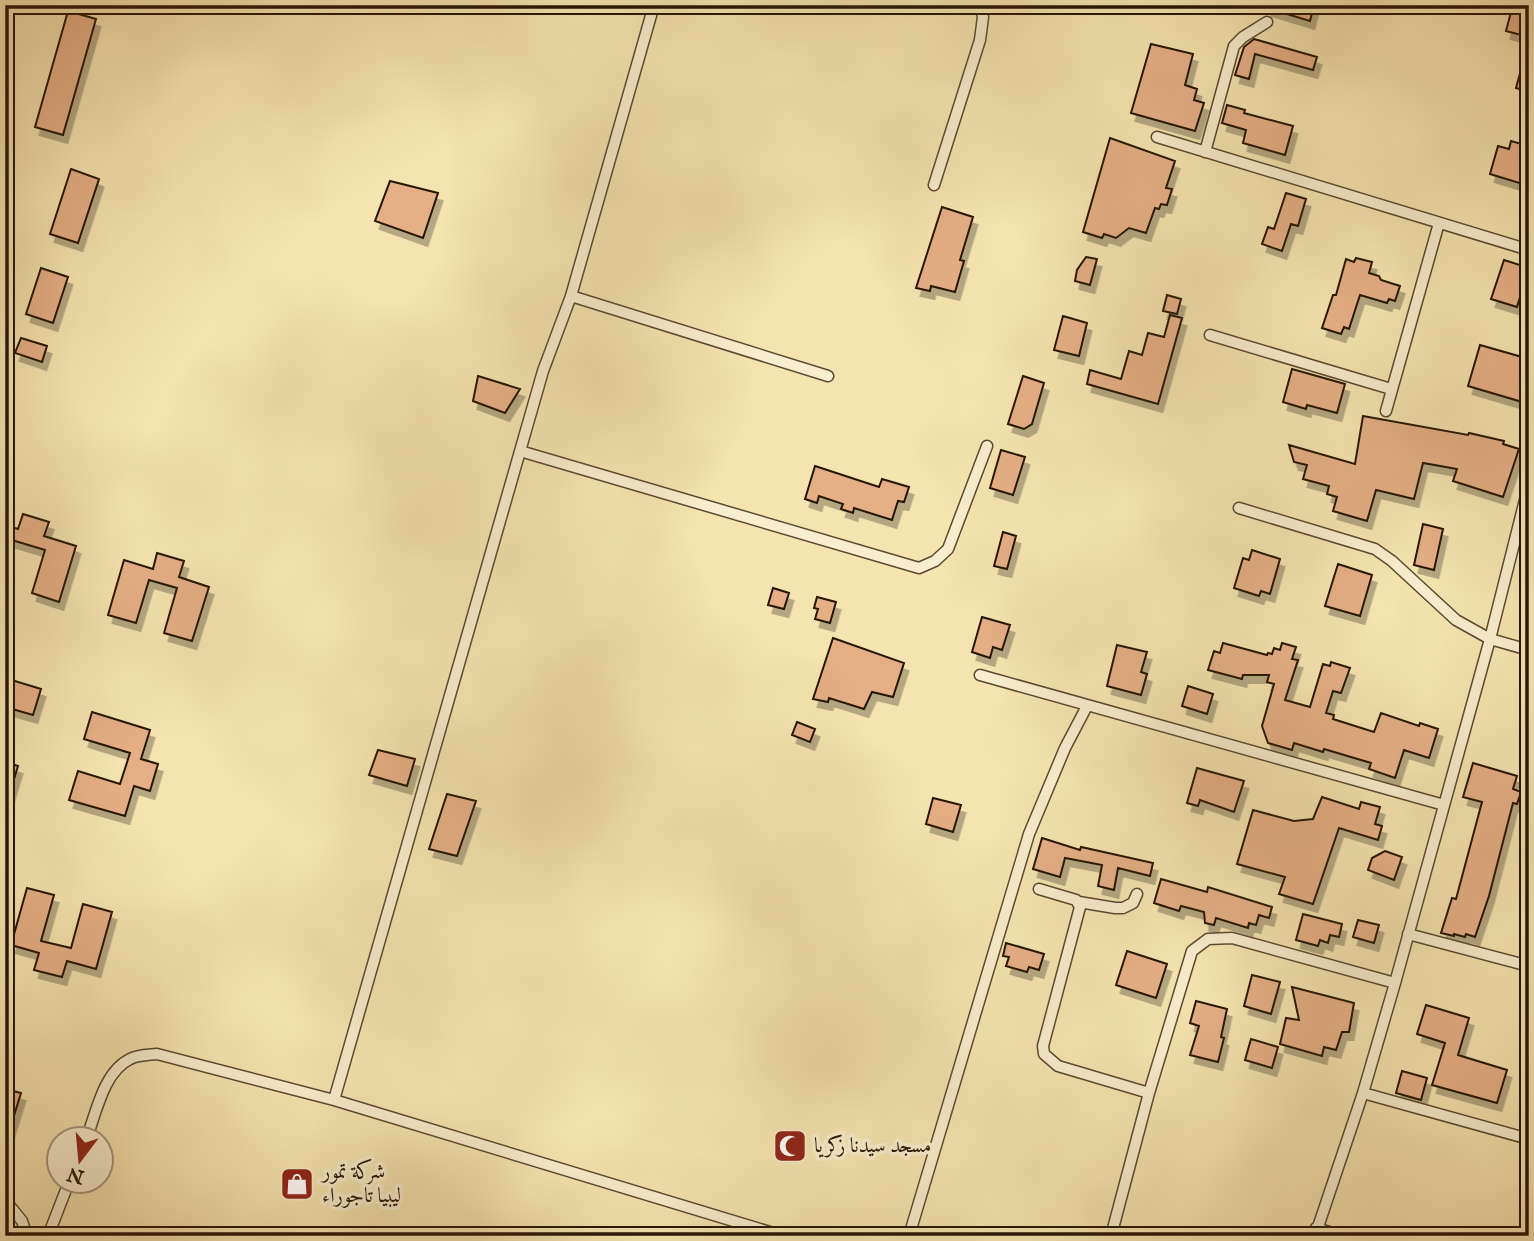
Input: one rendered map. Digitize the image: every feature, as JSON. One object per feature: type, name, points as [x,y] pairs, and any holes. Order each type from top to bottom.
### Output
[{"type":"street","points":[[334,1100],[543,370],[571,296],[654,5]]},
{"type":"street","points":[[934,185],[980,40],[983,18],[980,5]]},
{"type":"street","points":[[1205,152],[1234,46],[1267,22]]},
{"type":"street","points":[[1157,138],[1529,250]]},
{"type":"street","points":[[1386,411],[1439,223]]},
{"type":"street","points":[[571,296],[828,376]]},
{"type":"street","points":[[1210,335],[1391,389]]},
{"type":"street","points":[[520,451],[919,568],[935,561],[948,549],[987,446]]},
{"type":"street","points":[[1342,1236],[1316,1232],[1363,1093],[1395,983],[1490,639],[1529,484]]},
{"type":"street","points":[[1239,508],[1376,549],[1456,620],[1490,639],[1529,650]]},
{"type":"street","points":[[980,675],[1444,805]]},
{"type":"street","points":[[909,1236],[1029,834],[1065,748],[1087,706]]},
{"type":"street","points":[[1039,889],[1079,902],[1123,908],[1133,903],[1137,894]]},
{"type":"street","points":[[1079,902],[1080,908],[1043,1046],[1044,1054],[1058,1066],[1149,1093]]},
{"type":"street","points":[[1408,934],[1529,966]]},
{"type":"street","points":[[1111,1236],[1149,1093],[1192,951],[1208,939],[1232,938],[1395,983]]},
{"type":"street","points":[[91,1126],[108,1082],[117,1068],[132,1057],[157,1054],[334,1100],[783,1236]]},
{"type":"street","points":[[1363,1093],[1529,1139]]},
{"type":"street","points":[[48,1236],[63,1196]]},
{"type":"street","points":[[5,1200],[22,1221],[27,1236]]},
{"type":"building","points":[[1267,5],[1314,5],[1310,21],[1267,8]]},
{"type":"building","points":[[68,11],[96,19],[63,135],[35,127]]},
{"type":"building","points":[[1511,12],[1529,16],[1529,37],[1506,31]]},
{"type":"building","points":[[1254,39],[1317,57],[1313,70],[1255,54],[1249,79],[1235,75],[1244,47]]},
{"type":"building","points":[[1151,44],[1193,54],[1185,85],[1197,89],[1194,100],[1204,103],[1195,131],[1131,113]]},
{"type":"building","points":[[1525,55],[1529,55],[1529,92],[1516,88]]},
{"type":"building","points":[[1227,105],[1245,110],[1244,113],[1293,126],[1285,155],[1243,143],[1246,130],[1222,123]]},
{"type":"building","points":[[1110,138],[1175,161],[1166,188],[1172,189],[1167,205],[1161,204],[1159,209],[1155,208],[1146,233],[1129,228],[1116,238],[1104,234],[1102,238],[1083,232]]},
{"type":"building","points":[[1511,141],[1529,146],[1529,186],[1490,174],[1498,146],[1509,149]]},
{"type":"building","points":[[71,169],[99,179],[78,243],[50,234]]},
{"type":"building","points":[[390,181],[438,193],[423,238],[375,221]]},
{"type":"building","points":[[1286,193],[1306,199],[1298,226],[1291,224],[1282,251],[1262,244],[1268,227],[1274,229]]},
{"type":"building","points":[[942,207],[973,217],[960,260],[964,261],[955,292],[931,286],[930,291],[916,288]]},
{"type":"building","points":[[1086,257],[1097,259],[1090,285],[1075,281],[1077,270]]},
{"type":"building","points":[[1356,258],[1372,262],[1369,273],[1400,286],[1395,301],[1389,299],[1387,303],[1360,295],[1349,329],[1344,327],[1341,334],[1322,328],[1333,295],[1336,295],[1346,259],[1354,262]]},
{"type":"building","points":[[1504,260],[1529,268],[1529,297],[1521,294],[1517,307],[1491,299]]},
{"type":"building","points":[[41,268],[68,277],[53,323],[26,314]]},
{"type":"building","points":[[1167,295],[1181,299],[1177,314],[1163,311]]},
{"type":"building","points":[[1170,315],[1182,318],[1158,404],[1087,384],[1090,370],[1121,379],[1129,351],[1142,355],[1148,333],[1164,337]]},
{"type":"building","points":[[1063,316],[1087,323],[1079,356],[1054,350]]},
{"type":"building","points":[[21,338],[47,346],[42,362],[15,353]]},
{"type":"building","points":[[1480,345],[1529,359],[1529,404],[1468,386]]},
{"type":"building","points":[[1292,369],[1345,384],[1337,413],[1307,405],[1306,409],[1283,402]]},
{"type":"building","points":[[478,376],[520,389],[505,413],[473,401]]},
{"type":"building","points":[[1023,376],[1044,383],[1032,424],[1024,429],[1008,424]]},
{"type":"building","points":[[1363,416],[1468,435],[1469,433],[1504,441],[1503,444],[1519,449],[1503,497],[1453,481],[1457,469],[1423,463],[1414,499],[1376,490],[1367,521],[1333,511],[1337,497],[1327,494],[1329,486],[1303,479],[1307,465],[1294,462],[1289,445],[1355,464]]},
{"type":"building","points":[[1001,450],[1025,457],[1013,495],[990,488]]},
{"type":"building","points":[[815,466],[879,487],[882,479],[909,487],[904,502],[898,501],[892,520],[854,508],[853,513],[841,509],[843,504],[819,496],[817,503],[805,499]]},
{"type":"building","points":[[23,514],[49,522],[44,536],[76,546],[59,602],[32,593],[45,550],[5,538],[5,525],[18,529]]},
{"type":"building","points":[[1423,524],[1443,529],[1434,570],[1414,565]]},
{"type":"building","points":[[1003,532],[1016,536],[1007,569],[994,566]]},
{"type":"building","points":[[1252,550],[1280,559],[1270,594],[1261,591],[1259,596],[1234,588],[1243,558],[1249,560]]},
{"type":"building","points":[[157,553],[184,561],[179,577],[209,587],[192,641],[164,633],[177,588],[149,580],[136,623],[108,615],[124,560],[153,569]]},
{"type":"building","points":[[1338,564],[1372,575],[1360,616],[1325,606]]},
{"type":"building","points":[[773,588],[789,593],[784,609],[768,605]]},
{"type":"building","points":[[817,597],[836,602],[830,623],[815,619]]},
{"type":"building","points":[[982,617],[1010,625],[1002,650],[993,647],[990,658],[972,652]]},
{"type":"building","points":[[833,638],[904,663],[893,697],[872,692],[864,709],[829,698],[828,702],[813,699]]},
{"type":"building","points":[[1223,643],[1267,655],[1272,654],[1274,648],[1280,650],[1282,643],[1296,647],[1292,659],[1298,660],[1285,700],[1310,707],[1323,664],[1330,666],[1331,662],[1350,668],[1341,693],[1333,691],[1326,713],[1334,715],[1333,719],[1374,732],[1381,713],[1419,726],[1420,723],[1438,729],[1429,758],[1404,750],[1395,778],[1369,769],[1371,763],[1324,749],[1323,752],[1294,743],[1292,750],[1268,743],[1262,726],[1274,684],[1267,682],[1269,675],[1243,675],[1242,679],[1208,670],[1214,651],[1220,653]]},
{"type":"building","points":[[1117,645],[1147,652],[1141,672],[1147,674],[1141,695],[1107,686]]},
{"type":"building","points":[[5,678],[41,689],[33,715],[5,707]]},
{"type":"building","points":[[1188,686],[1213,694],[1207,714],[1182,706]]},
{"type":"building","points":[[92,712],[150,730],[141,759],[158,764],[150,791],[134,786],[125,816],[69,800],[78,771],[120,784],[130,753],[84,739]]},
{"type":"building","points":[[797,722],[815,729],[810,742],[792,735]]},
{"type":"building","points":[[378,750],[415,759],[407,786],[369,775]]},
{"type":"building","points":[[5,762],[18,766],[8,799],[5,799]]},
{"type":"building","points":[[1473,763],[1517,776],[1513,789],[1521,792],[1517,804],[1513,803],[1489,896],[1475,937],[1466,934],[1465,937],[1441,933],[1452,898],[1456,899],[1482,802],[1463,797]]},
{"type":"building","points":[[1197,768],[1244,781],[1234,812],[1200,800],[1198,806],[1187,803]]},
{"type":"building","points":[[447,794],[476,801],[457,856],[429,849]]},
{"type":"building","points":[[1322,797],[1359,809],[1361,802],[1380,807],[1375,824],[1382,826],[1378,840],[1339,828],[1313,904],[1279,894],[1285,877],[1237,864],[1253,810],[1294,821],[1313,819]]},
{"type":"building","points":[[933,798],[961,805],[953,832],[926,824]]},
{"type":"building","points":[[1042,838],[1080,850],[1081,847],[1153,863],[1150,876],[1118,868],[1114,890],[1098,886],[1102,865],[1065,858],[1060,877],[1033,869]]},
{"type":"building","points":[[1385,851],[1402,857],[1394,880],[1368,870],[1372,858]]},
{"type":"building","points":[[1161,879],[1207,892],[1208,887],[1272,907],[1269,918],[1259,915],[1256,925],[1249,923],[1248,928],[1216,918],[1214,925],[1205,923],[1204,912],[1181,906],[1179,911],[1154,903]]},
{"type":"building","points":[[27,888],[54,895],[41,941],[71,948],[83,904],[112,912],[96,969],[67,961],[62,977],[34,970],[39,953],[11,945]]},
{"type":"building","points":[[1303,914],[1342,924],[1339,937],[1330,935],[1328,943],[1320,940],[1318,946],[1296,940]]},
{"type":"building","points":[[1358,920],[1379,925],[1374,943],[1353,937]]},
{"type":"building","points":[[1006,943],[1044,954],[1039,970],[1029,967],[1027,972],[1006,966],[1009,957],[1003,956]]},
{"type":"building","points":[[1127,951],[1167,964],[1156,998],[1116,985]]},
{"type":"building","points":[[1252,975],[1280,982],[1271,1014],[1244,1006]]},
{"type":"building","points":[[1292,987],[1354,1003],[1349,1032],[1342,1032],[1336,1050],[1324,1047],[1322,1056],[1280,1044],[1286,1018],[1299,1020]]},
{"type":"building","points":[[1196,1001],[1227,1009],[1218,1062],[1190,1055],[1199,1026],[1190,1023]]},
{"type":"building","points":[[1426,1005],[1469,1018],[1458,1055],[1507,1070],[1497,1103],[1432,1085],[1445,1043],[1417,1034]]},
{"type":"building","points":[[1251,1039],[1278,1047],[1272,1068],[1245,1060]]},
{"type":"building","points":[[1402,1071],[1427,1078],[1421,1100],[1396,1093]]},
{"type":"building","points":[[5,1089],[21,1093],[8,1135],[5,1135]]},
{"type":"place","name":"مسجد سيدنا زكريا","points":[[790,1146]]},
{"type":"place","name":"شركة تمور ليبيا تاجوراء","points":[[297,1184]]}]
